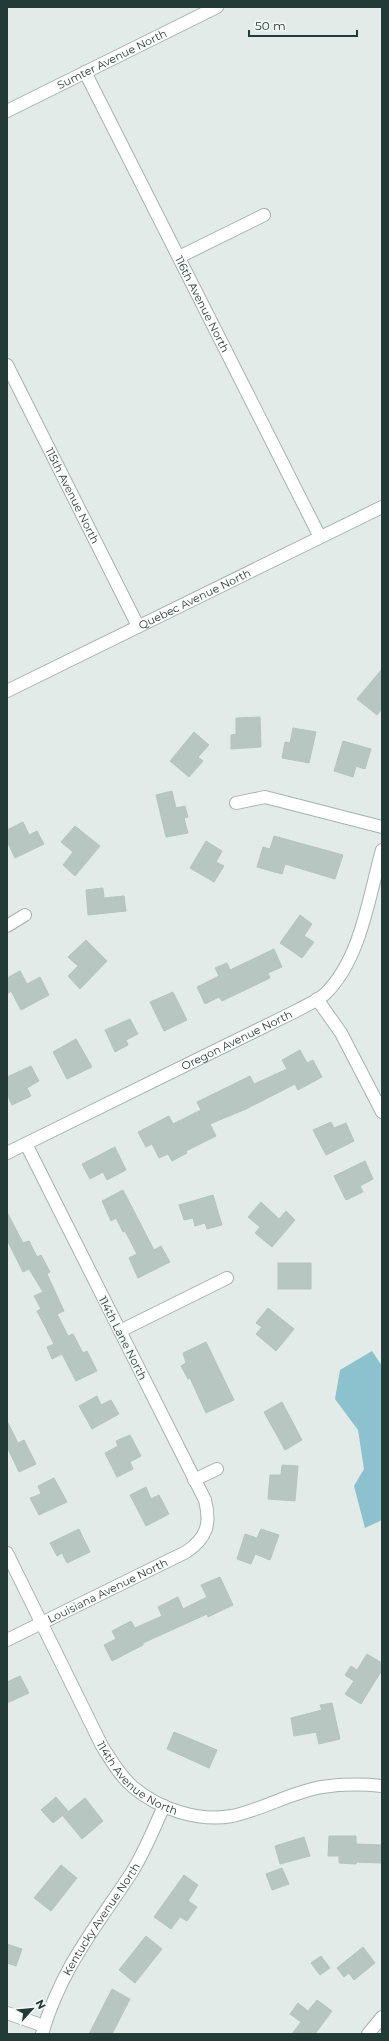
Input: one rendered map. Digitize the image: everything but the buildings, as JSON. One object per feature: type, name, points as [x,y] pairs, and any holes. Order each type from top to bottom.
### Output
[{"type":"street","name":"Sumter Avenue North","points":[[7,111],[217,7]]},
{"type":"street","name":"116th Avenue North","points":[[86,72],[320,537]]},
{"type":"street","points":[[179,257],[264,215]]},
{"type":"street","name":"115th Avenue North","points":[[7,365],[138,626]]},
{"type":"street","name":"Quebec Avenue North","points":[[7,691],[382,507]]},
{"type":"street","points":[[236,803],[265,797],[382,827]]},
{"type":"street","name":"Oregon Avenue North","points":[[7,1153],[317,999],[324,994],[347,965],[357,943],[382,850]]},
{"type":"street","points":[[7,926],[25,915]]},
{"type":"street","points":[[317,999],[341,1033],[382,1112]]},
{"type":"street","name":"114th Lane North","points":[[26,1144],[204,1500],[208,1522],[204,1534]]},
{"type":"street","points":[[120,1331],[227,1278]]},
{"type":"street","points":[[194,1480],[216,1469]]},
{"type":"street","name":"Louisiana Avenue North","points":[[7,1640],[186,1552],[196,1545],[204,1534]]},
{"type":"street","name":"114th Avenue North","points":[[7,1553],[102,1746],[132,1786],[148,1798],[186,1814],[209,1817],[232,1816],[321,1787],[356,1784],[382,1786]]},
{"type":"street","name":"Kentucky Avenue North","points":[[43,2030],[72,1960],[132,1871],[149,1841],[164,1806]]},
{"type":"street","points":[[7,2013],[43,2030]]},
{"type":"street","points":[[368,2034],[382,2017]]},
{"type":"water","points":[[372,1351],[382,1366],[382,1520],[365,1528],[354,1486],[364,1469],[358,1430],[335,1399],[340,1370]]}]
